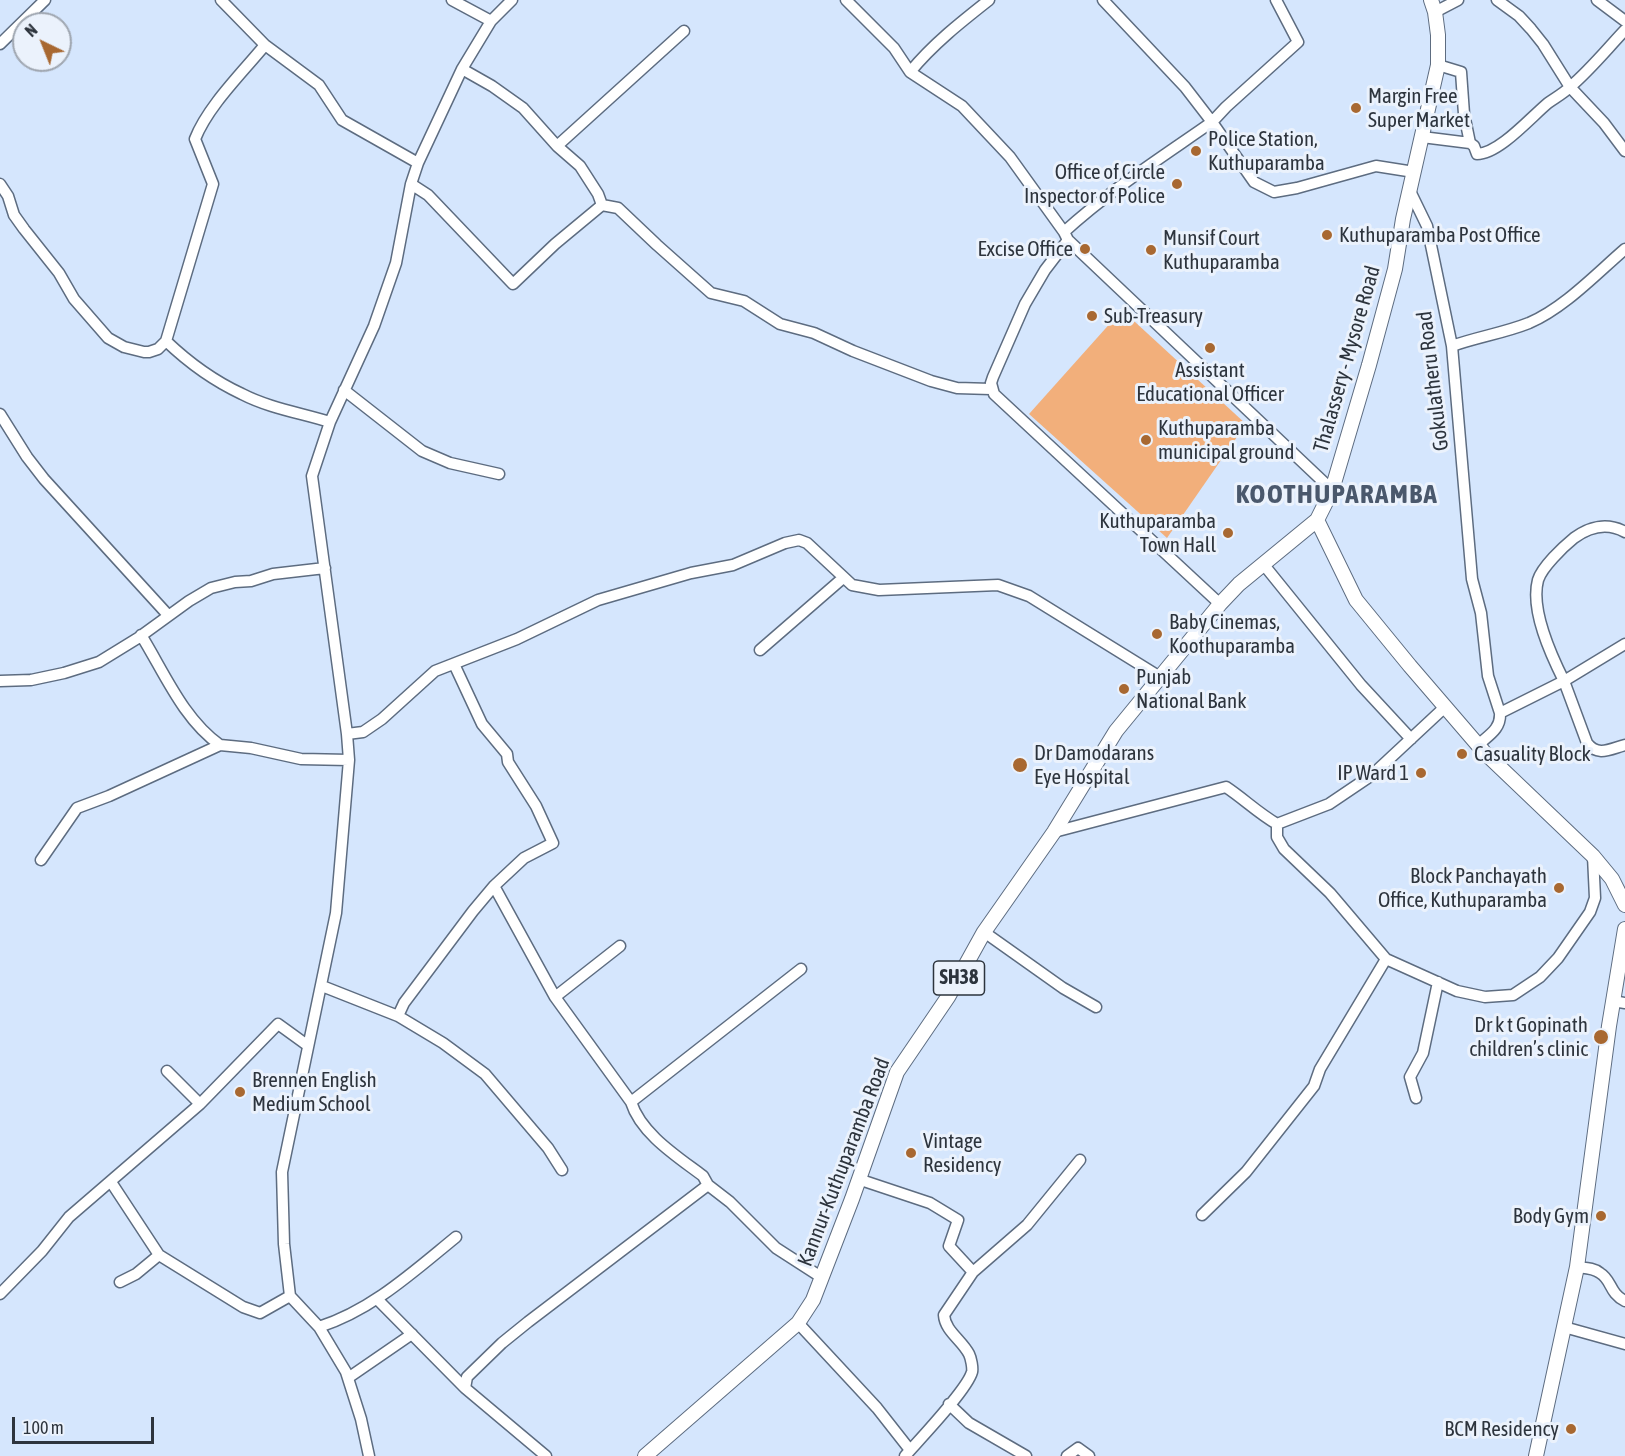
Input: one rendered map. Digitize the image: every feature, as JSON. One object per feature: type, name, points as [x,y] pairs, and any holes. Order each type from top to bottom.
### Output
[{"type":"main road","name":"Thalassery - Mysore Road","points":[[1317,520],[1332,490],[1395,269],[1438,65],[1438,35],[1433,6]]},
{"type":"main road","name":"Kannur-Kuthuparamba Road","points":[[645,1456],[798,1323],[813,1300],[897,1072],[948,997],[984,932],[1054,832],[1116,731],[1239,584],[1317,520]]},
{"type":"main road","points":[[1317,520],[1356,600],[1478,745],[1593,856],[1612,879],[1625,905]]},
{"type":"main road","points":[[1536,1456],[1577,1267],[1619,1002],[1625,929]]},
{"type":"street","points":[[0,44],[45,0]]},
{"type":"street","points":[[221,0],[265,45],[319,85],[342,120],[418,163]]},
{"type":"street","points":[[452,0],[491,21]]},
{"type":"street","points":[[369,1456],[361,1419],[348,1378],[319,1327],[290,1296],[284,1244],[282,1172],[336,913],[349,760],[312,476],[330,422],[374,326],[396,263],[411,183],[418,163],[462,69],[491,21],[512,0]]},
{"type":"street","points":[[846,0],[894,48],[910,72],[962,106],[1010,157],[1066,236],[1332,490]]},
{"type":"street","points":[[910,72],[921,58],[989,0]]},
{"type":"street","points":[[1103,0],[1185,87],[1254,182],[1274,192],[1297,188],[1376,166],[1414,172]]},
{"type":"street","points":[[1220,604],[999,399],[991,388],[993,377],[1025,304],[1066,236],[1088,210],[1212,122],[1298,42],[1276,0]]},
{"type":"street","points":[[1433,6],[1458,0]]},
{"type":"street","points":[[1497,0],[1519,16],[1531,29],[1570,87],[1604,123],[1625,151]]},
{"type":"street","points":[[1597,0],[1625,21]]},
{"type":"street","points":[[1422,137],[1470,143],[1477,154],[1500,144],[1570,87],[1625,30]]},
{"type":"street","points":[[557,146],[684,32]]},
{"type":"street","points":[[0,184],[8,196],[14,215],[59,273],[74,299],[108,338],[124,347],[149,352],[166,341],[213,184],[195,139],[217,104],[265,45]]},
{"type":"street","points":[[1438,65],[1461,72],[1464,114],[1470,143]]},
{"type":"street","points":[[462,69],[524,108],[557,146],[580,166],[598,194],[602,205]]},
{"type":"street","points":[[411,183],[428,195],[513,284],[555,244],[602,205]]},
{"type":"street","name":"Gokulatheru Road","points":[[1410,191],[1427,226],[1452,346],[1472,579],[1480,613],[1488,676],[1500,713]]},
{"type":"street","points":[[602,205],[618,208],[711,293],[744,301],[780,324],[814,333],[853,351],[931,381],[957,388],[991,388]]},
{"type":"street","points":[[1452,346],[1518,327],[1546,314],[1625,249]]},
{"type":"street","points":[[166,341],[187,360],[241,394],[330,422]]},
{"type":"street","points":[[344,390],[422,451],[450,463],[499,474]]},
{"type":"street","points":[[0,414],[44,479],[168,615]]},
{"type":"street","points":[[1625,532],[1603,526],[1584,530],[1554,557],[1538,579],[1538,616],[1587,743],[1592,749],[1600,752],[1625,745]]},
{"type":"street","points":[[347,734],[363,732],[435,671],[517,639],[598,600],[691,573],[733,565],[785,543],[799,540],[807,543],[852,585],[879,590],[998,585],[1029,596],[1160,677]]},
{"type":"street","points":[[1264,565],[1360,685],[1411,739]]},
{"type":"street","points":[[0,681],[31,680],[99,662],[211,588],[273,574],[325,567]]},
{"type":"street","points":[[760,650],[843,578]]},
{"type":"street","points":[[141,635],[185,706],[201,727],[220,745]]},
{"type":"street","points":[[1478,745],[1497,728],[1501,722],[1500,713],[1564,681],[1625,644]]},
{"type":"street","points":[[398,1016],[404,1004],[494,886],[524,858],[553,843],[536,806],[508,762],[507,754],[482,724],[454,664]]},
{"type":"street","points":[[1277,824],[1329,804],[1372,775],[1445,707]]},
{"type":"street","points":[[41,860],[77,808],[134,785],[220,745],[251,748],[301,759],[349,760]]},
{"type":"street","points":[[1054,832],[1226,787],[1242,797],[1259,814],[1277,824]]},
{"type":"street","points":[[1277,824],[1277,837],[1284,849],[1330,893],[1386,959],[1457,991],[1485,997],[1513,995],[1539,977],[1558,958],[1590,912],[1595,898],[1593,856]]},
{"type":"street","points":[[494,886],[555,997],[655,1138],[703,1176],[708,1185],[730,1202],[776,1248],[821,1277]]},
{"type":"street","points":[[984,932],[1063,988],[1096,1007]]},
{"type":"street","points":[[555,997],[620,946]]},
{"type":"street","points":[[1202,1215],[1246,1172],[1314,1086],[1320,1068],[1386,959]]},
{"type":"street","points":[[631,1102],[801,969]]},
{"type":"street","points":[[1416,1098],[1410,1077],[1423,1053],[1438,982]]},
{"type":"street","points":[[322,986],[398,1016],[443,1043],[485,1074],[548,1148],[562,1170]]},
{"type":"street","points":[[0,1294],[42,1251],[69,1217],[200,1104],[278,1024],[307,1045]]},
{"type":"street","points":[[167,1071],[200,1104]]},
{"type":"street","points":[[798,1323],[896,1430],[908,1453],[965,1384],[972,1371],[969,1354],[945,1322],[944,1315],[973,1272],[1027,1225],[1080,1160]]},
{"type":"street","points":[[858,1179],[930,1203],[958,1220],[949,1246],[973,1272]]},
{"type":"street","points":[[111,1182],[159,1255],[243,1307],[260,1313],[290,1296]]},
{"type":"street","points":[[465,1388],[467,1377],[502,1343],[708,1185]]},
{"type":"street","points":[[319,1327],[341,1320],[377,1299],[456,1237]]},
{"type":"street","points":[[120,1282],[136,1274],[159,1255]]},
{"type":"street","points":[[1577,1267],[1602,1274],[1615,1295],[1625,1301]]},
{"type":"street","points":[[377,1299],[465,1388],[546,1456]]},
{"type":"street","points":[[1564,1327],[1625,1344]]},
{"type":"street","points":[[348,1378],[412,1334]]},
{"type":"street","points":[[949,1404],[969,1423],[1026,1456]]},
{"type":"street","points":[[1067,1456],[1078,1448],[1089,1456]]},
{"type":"shaded area","name":"Kuthuparamba municipal ground","points":[[1122,310],[1246,424],[1167,538],[1029,414]]},
{"type":"place","name":"Margin Free Super Market","points":[[1356,108]]},
{"type":"place","name":"Police Station, Kuthuparamba","points":[[1196,151]]},
{"type":"place","name":"Office of Circle Inspector of Police","points":[[1177,184]]},
{"type":"place","name":"Kuthuparamba Post Office","points":[[1327,235]]},
{"type":"place","name":"Excise Office","points":[[1085,249]]},
{"type":"place","name":"Munsif Court Kuthuparamba","points":[[1151,250]]},
{"type":"place","name":"Sub-Treasury","points":[[1092,316]]},
{"type":"place","name":"Assistant Educational Officer","points":[[1210,348]]},
{"type":"place","name":"Kuthuparamba municipal ground","points":[[1146,440]]},
{"type":"place","name":"Kuthuparamba Town Hall","points":[[1228,533]]},
{"type":"place","name":"Baby Cinemas, Koothuparamba","points":[[1157,634]]},
{"type":"place","name":"Punjab National Bank","points":[[1124,689]]},
{"type":"place","name":"Casuality Block","points":[[1462,754]]},
{"type":"place","name":"Dr Damodarans Eye Hospital","points":[[1020,765]]},
{"type":"place","name":"IP Ward 1","points":[[1421,773]]},
{"type":"place","name":"Block Panchayath Office, Kuthuparamba","points":[[1559,888]]},
{"type":"place","name":"Dr k t Gopinath children’s clinic","points":[[1601,1037]]},
{"type":"place","name":"Brennen English Medium School","points":[[240,1092]]},
{"type":"place","name":"Vintage Residency","points":[[911,1153]]},
{"type":"place","name":"Body Gym","points":[[1601,1216]]},
{"type":"place","name":"BCM Residency","points":[[1571,1429]]},
{"type":"district","name":"KOOTHUPARAMBA","points":[[1337,494]]}]
